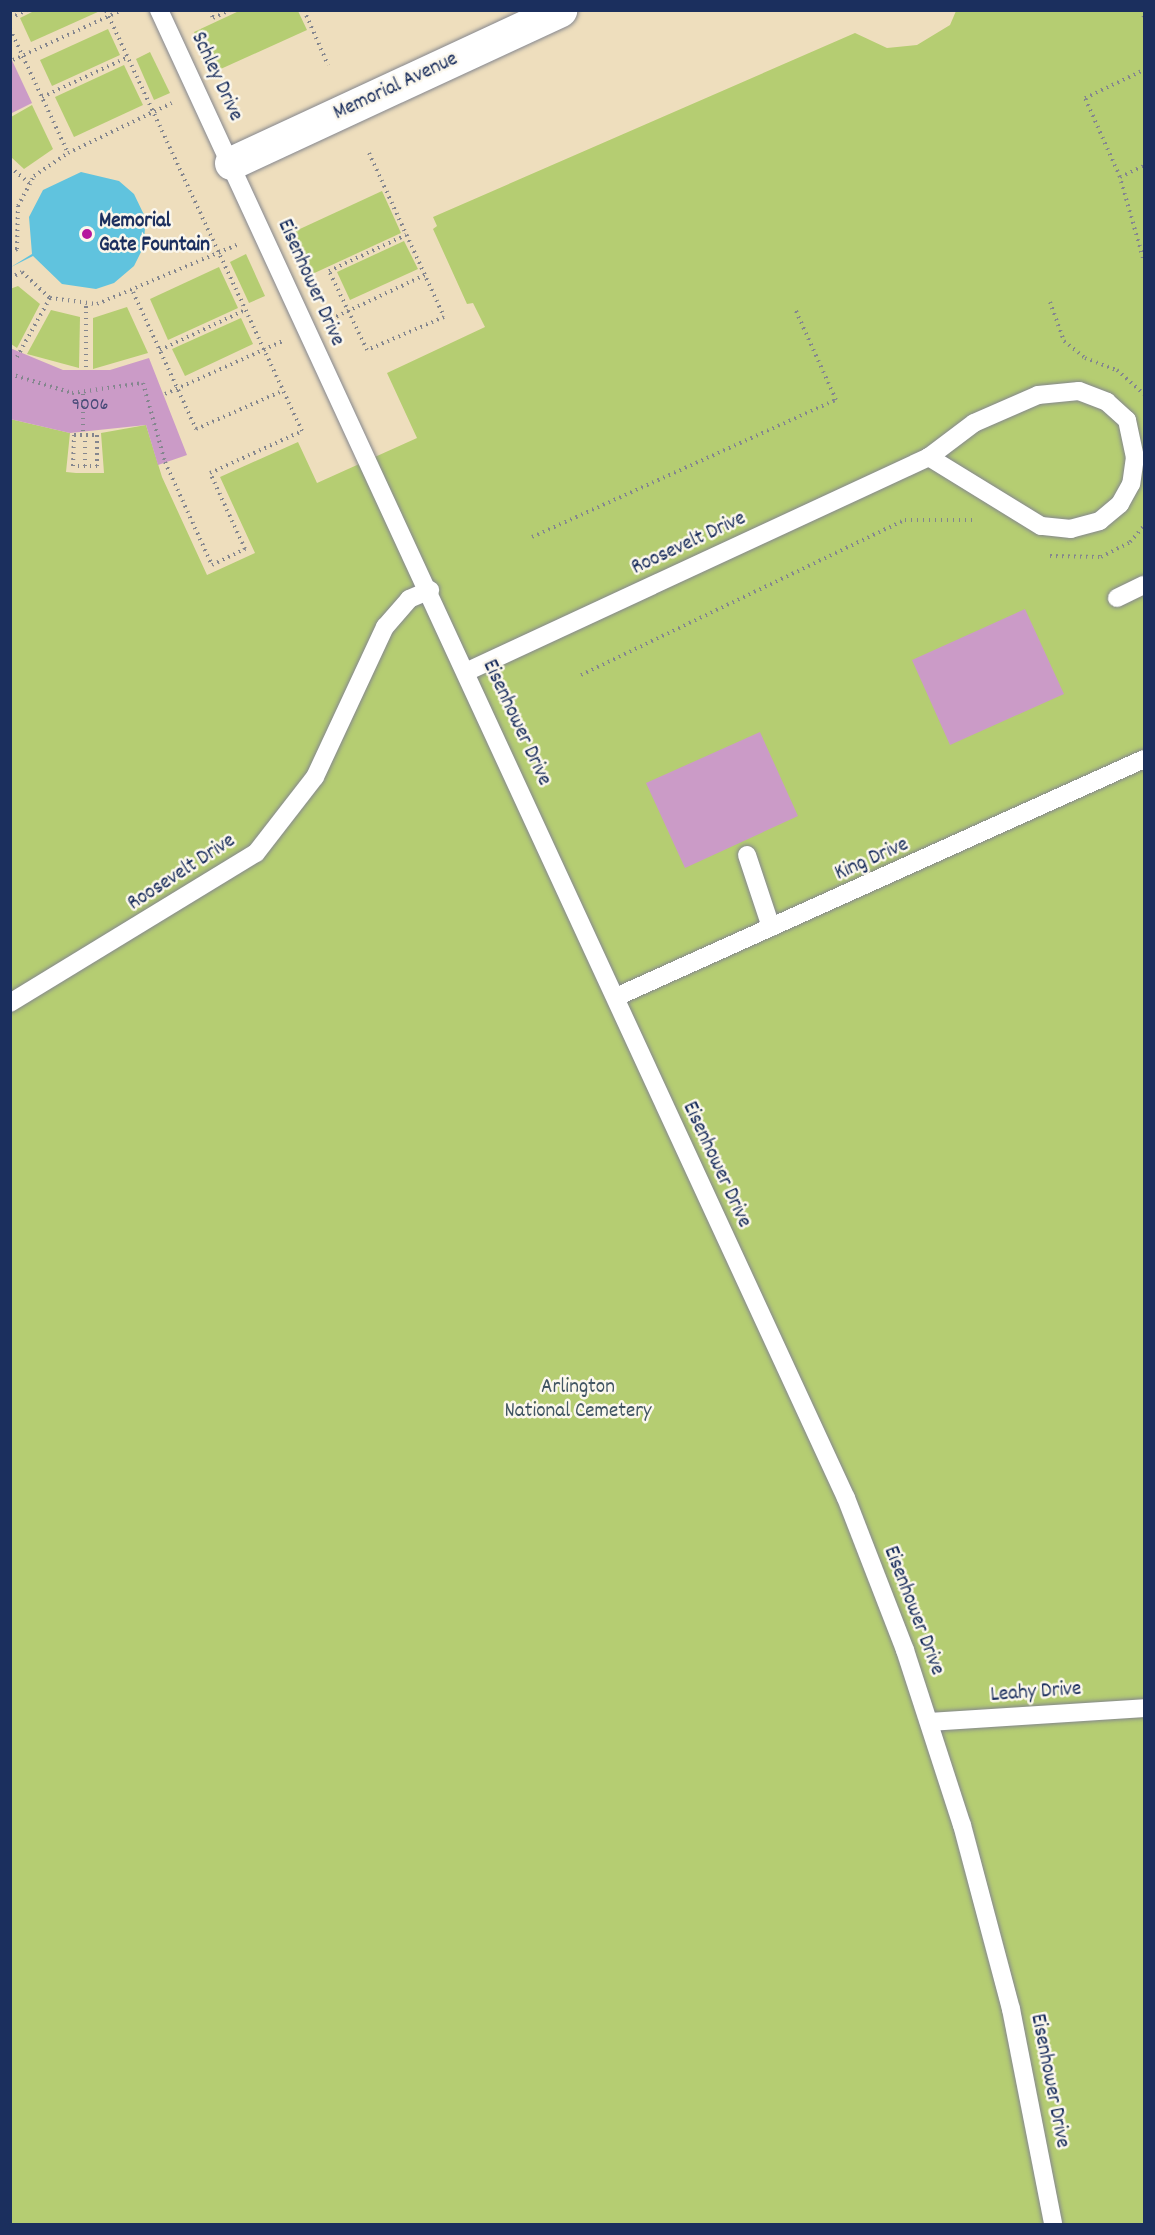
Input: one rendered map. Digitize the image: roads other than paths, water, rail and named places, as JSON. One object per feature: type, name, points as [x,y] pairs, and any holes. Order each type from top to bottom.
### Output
[{"type":"street","name":"Memorial Avenue","points":[[231,163],[560,10]]},
{"type":"lane","name":"Schley Drive","points":[[159,10],[231,163]]},
{"type":"lane","name":"Eisenhower Drive","points":[[231,163],[468,671],[830,1460],[930,1722],[1009,1998],[1053,2224]]},
{"type":"lane","name":"Roosevelt Drive","points":[[468,671],[929,457],[974,423],[1038,395],[1065,390],[1093,395],[1118,410],[1127,420],[1135,457],[1131,484],[1120,504],[1100,521],[1071,529],[1041,526],[929,457]]},
{"type":"lane","points":[[1117,598],[1144,585]]},
{"type":"lane","name":"Roosevelt Drive","points":[[10,1004],[256,853],[315,777],[385,627],[409,599],[430,590]]},
{"type":"lane","name":"King Drive","points":[[616,997],[1144,759]]},
{"type":"lane","points":[[747,855],[771,927]]},
{"type":"lane","name":"Leahy Drive","points":[[930,1722],[1144,1708]]},
{"type":"water","name":"Memorial Gate Fountain","points":[[81,172],[119,181],[134,194],[146,219],[143,248],[134,266],[114,283],[96,289],[62,284],[33,256],[11,267],[32,254],[29,217],[43,190]]},
{"type":"place","name":"Memorial Gate Fountain","points":[[87,234]]},
{"type":"park label","name":"Arlington National Cemetery","points":[[578,1400]]}]
